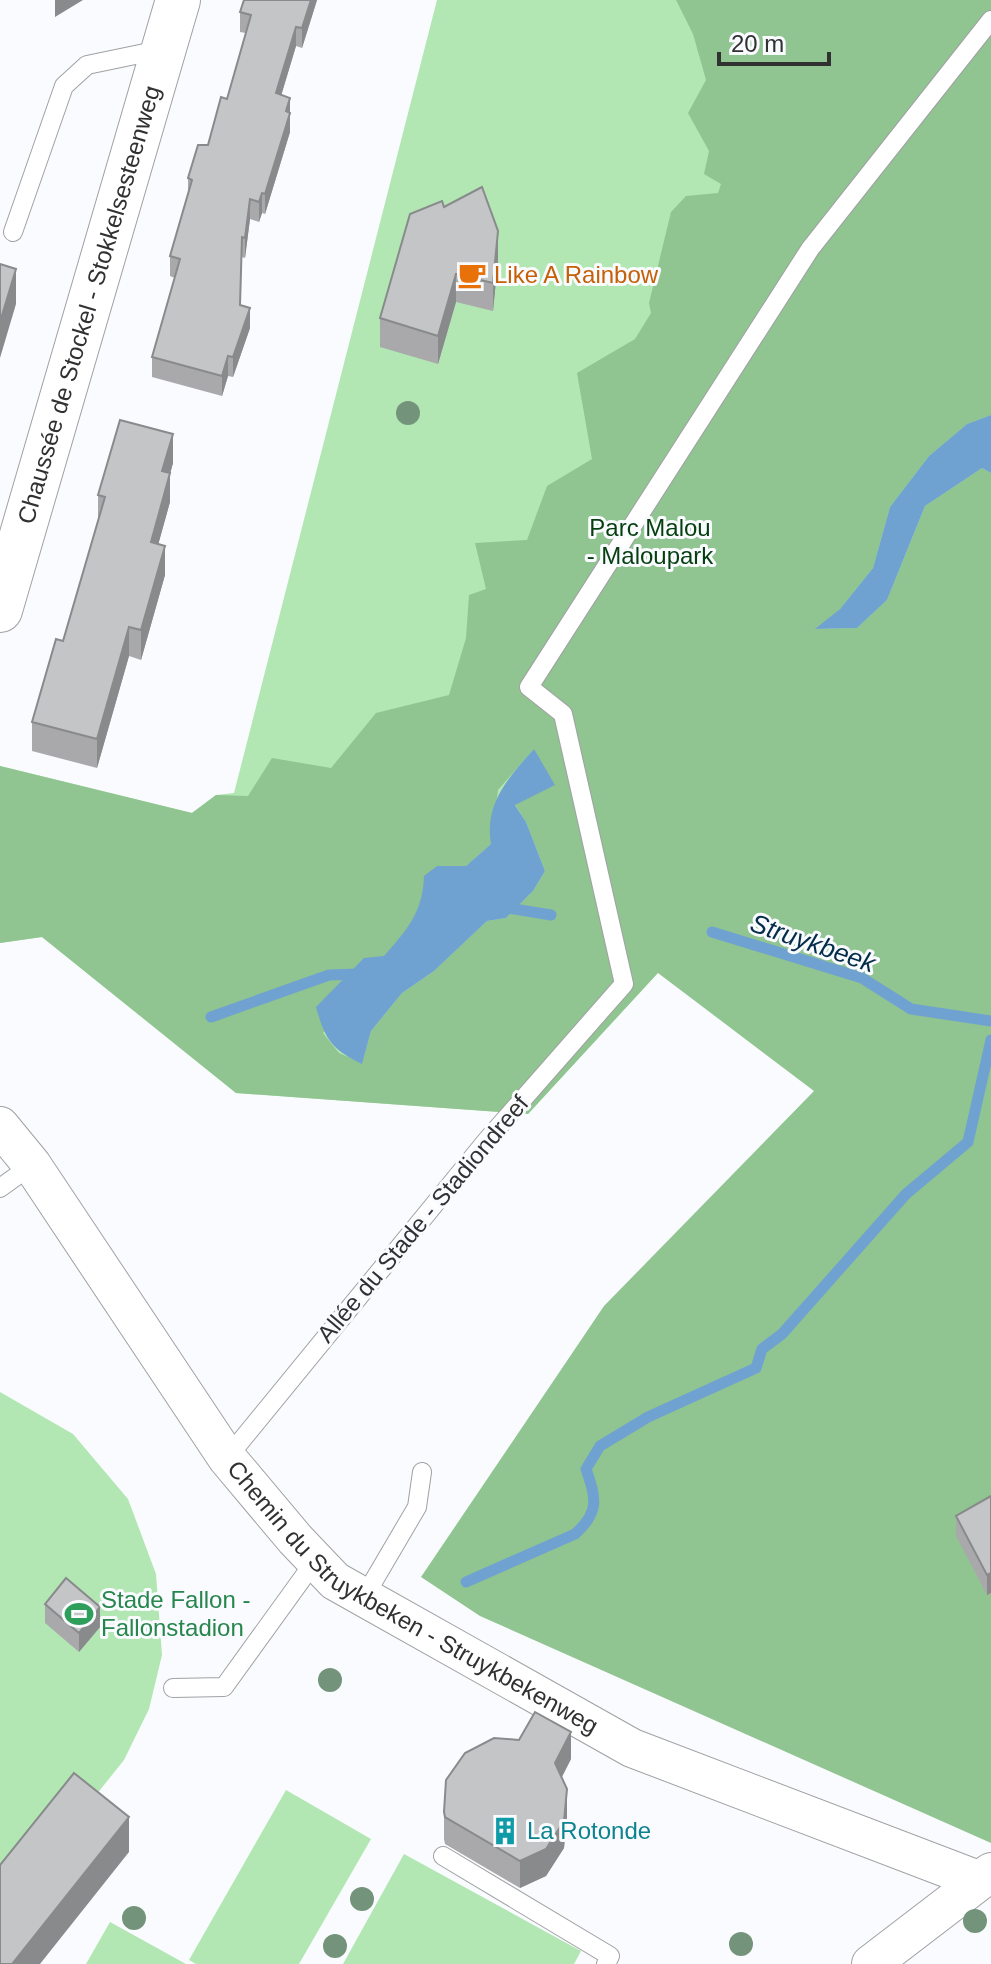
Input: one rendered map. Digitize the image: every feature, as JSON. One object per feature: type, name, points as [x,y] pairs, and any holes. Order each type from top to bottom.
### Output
[{"type":"street","name":"Chaussée de Stockel - Stokkelsesteenweg","points":[[0,610],[149,51],[150,0]]},
{"type":"street","name":"Chaussée de Stockel - Stokkelsesteenweg","points":[[0,508],[149,51],[178,0]]},
{"type":"street","name":"Chemin du Struykbeken - Struykbekenweg","points":[[0,1126],[32,1165],[227,1458],[335,1581],[632,1748],[984,1876]]},
{"type":"street","points":[[871,1964],[984,1876]]},
{"type":"lane","name":"Allée du Stade - Stadiondreef","points":[[227,1458],[487,1140],[624,984],[563,714],[529,687],[810,249],[991,20]]},
{"type":"lane","points":[[13,232],[64,86],[87,65],[149,51]]},
{"type":"lane","points":[[0,1188],[32,1165]]},
{"type":"lane","points":[[363,1599],[417,1507],[422,1472]]},
{"type":"lane","points":[[173,1688],[224,1687],[315,1561]]},
{"type":"lane","points":[[443,1856],[610,1956],[606,1964]]},
{"type":"green space","name":"Parc Malou - Maloupark","points":[[437,0],[991,0],[991,767],[658,972],[528,1114],[236,1093],[42,937],[0,943],[0,766],[192,813],[216,795],[234,793]]},
{"type":"green space","points":[[676,0],[991,0],[991,415],[967,424],[929,456],[890,507],[873,568],[840,609],[817,629],[857,628],[887,600],[925,506],[982,468],[991,473],[991,1843],[480,1616],[421,1577],[604,1306],[814,1091],[658,973],[528,1114],[236,1093],[42,937],[0,943],[0,766],[192,813],[216,795],[248,796],[272,758],[331,768],[376,713],[449,695],[466,638],[469,595],[486,589],[475,543],[527,540],[547,486],[592,459],[577,373],[635,339],[651,313],[649,303],[671,212],[686,196],[718,193],[721,184],[704,174],[709,151],[688,113],[706,80],[693,34]],"holes":[[[534,749],[515,804],[526,822],[545,871],[533,891],[506,918],[487,921],[434,971],[402,993],[371,1031],[362,1063],[339,1053],[323,1033],[414,922],[437,866],[466,866],[491,844],[498,790]]]},
{"type":"green space","name":"Stade Fallon - Fallonstadion","points":[[0,1392],[73,1434],[128,1499],[156,1574],[162,1655],[149,1709],[124,1760],[0,1915]]},
{"type":"green space","points":[[286,1790],[371,1839],[299,1964],[196,1964],[189,1960]]},
{"type":"green space","points":[[404,1854],[581,1951],[574,1964],[343,1964]]},
{"type":"green space","points":[[110,1922],[186,1964],[86,1964]]},
{"type":"water","points":[[991,415],[991,473],[982,468],[925,506],[887,600],[857,628],[815,629],[840,609],[873,568],[890,507],[929,456],[967,424]]},
{"type":"water","points":[[534,749],[555,785],[515,805],[526,822],[545,871],[533,891],[506,918],[487,921],[434,971],[402,993],[371,1031],[362,1064],[351,1059],[331,1042],[316,1007],[364,958],[384,956],[400,938],[421,900],[424,876],[437,866],[466,866],[491,844],[491,816],[495,803]]},
{"type":"building","points":[[244,0],[311,0],[302,28],[296,27],[276,93],[290,98],[286,111],[290,113],[265,194],[262,193],[259,202],[250,199],[245,238],[242,237],[240,305],[250,308],[233,357],[228,356],[222,376],[152,357],[180,259],[170,256],[192,180],[188,178],[198,145],[208,145],[221,97],[227,99],[251,15],[240,12]]},
{"type":"building","points":[[482,187],[498,231],[493,283],[456,274],[438,336],[380,318],[410,214],[442,201],[444,207]]},
{"type":"building","points":[[0,264],[16,269],[0,322]]},
{"type":"building","points":[[120,420],[173,434],[162,471],[170,473],[151,542],[165,546],[141,630],[129,627],[97,739],[32,722],[56,639],[63,641],[105,497],[98,495]]},
{"type":"building","points":[[991,1496],[991,1573],[987,1575],[956,1516]]},
{"type":"building","points":[[66,1578],[100,1607],[79,1633],[45,1604]]},
{"type":"building","name":"La Rotonde","points":[[535,1712],[571,1732],[555,1763],[567,1789],[564,1821],[546,1849],[520,1861],[445,1817],[446,1780],[465,1753],[494,1738],[519,1740]]},
{"type":"building","points":[[74,1773],[129,1817],[12,1964],[0,1964],[0,1865]]},
{"type":"waterway","name":"Struykbeek","points":[[502,907],[551,915]]},
{"type":"waterway","name":"Struykbeek","points":[[712,932],[862,978],[911,1009],[991,1021]]},
{"type":"waterway","name":"Struykbeek","points":[[211,1017],[329,975],[359,974]]},
{"type":"waterway","points":[[466,1582],[575,1534],[583,1526],[594,1504],[586,1469],[600,1446],[648,1417],[756,1368],[762,1349],[782,1334],[906,1194],[968,1142],[991,1040]]},
{"type":"place","name":"Like A Rainbow","points":[[472,275]]},
{"type":"place","name":"Stade Fallon - Fallonstadion","points":[[79,1614]]},
{"type":"place","name":"La Rotonde","points":[[505,1831]]}]
